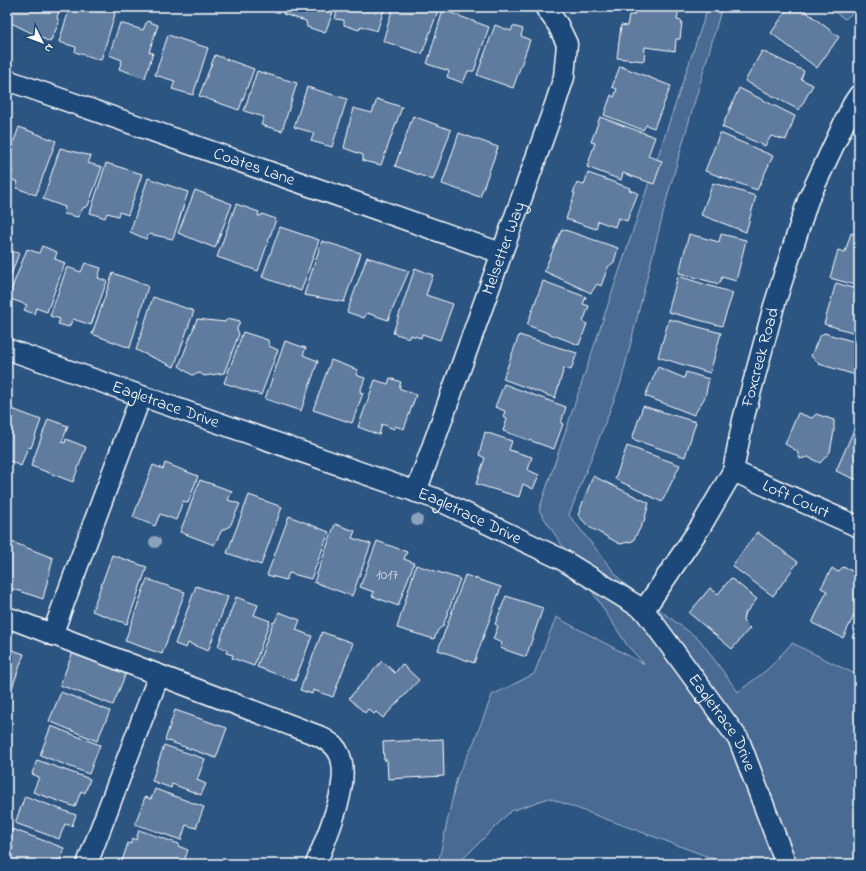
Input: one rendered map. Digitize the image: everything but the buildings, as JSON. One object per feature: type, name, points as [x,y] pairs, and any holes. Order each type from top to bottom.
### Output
[{"type":"street","name":"Melsetter Way","points":[[416,492],[564,77],[567,44],[558,25],[545,7]]},
{"type":"street","name":"Coates Lane","points":[[7,80],[501,254]]},
{"type":"street","name":"Foxcreek Road","points":[[644,610],[701,526],[733,471],[743,420],[772,313],[808,200],[853,104],[859,95]]},
{"type":"street","name":"Eagletrace Drive","points":[[7,349],[434,498],[560,559],[644,610],[739,740],[786,864]]},
{"type":"street","points":[[52,635],[141,396]]},
{"type":"street","name":"Loft Court","points":[[733,471],[859,527]]},
{"type":"street","points":[[7,618],[319,736],[334,746],[341,758],[344,770],[342,786],[338,805],[316,864]]},
{"type":"street","points":[[87,864],[159,675]]},
{"type":"shaded area","points":[[708,7],[722,7],[668,194],[621,382],[569,515],[622,582],[700,640],[738,692],[769,668],[792,643],[859,676],[859,864],[728,864],[549,798],[511,811],[458,864],[438,864],[457,777],[474,742],[492,695],[534,674],[556,617],[644,664],[627,645],[539,510]]},
{"type":"shaded area","points":[[827,7],[859,7],[859,8],[845,19]]}]
